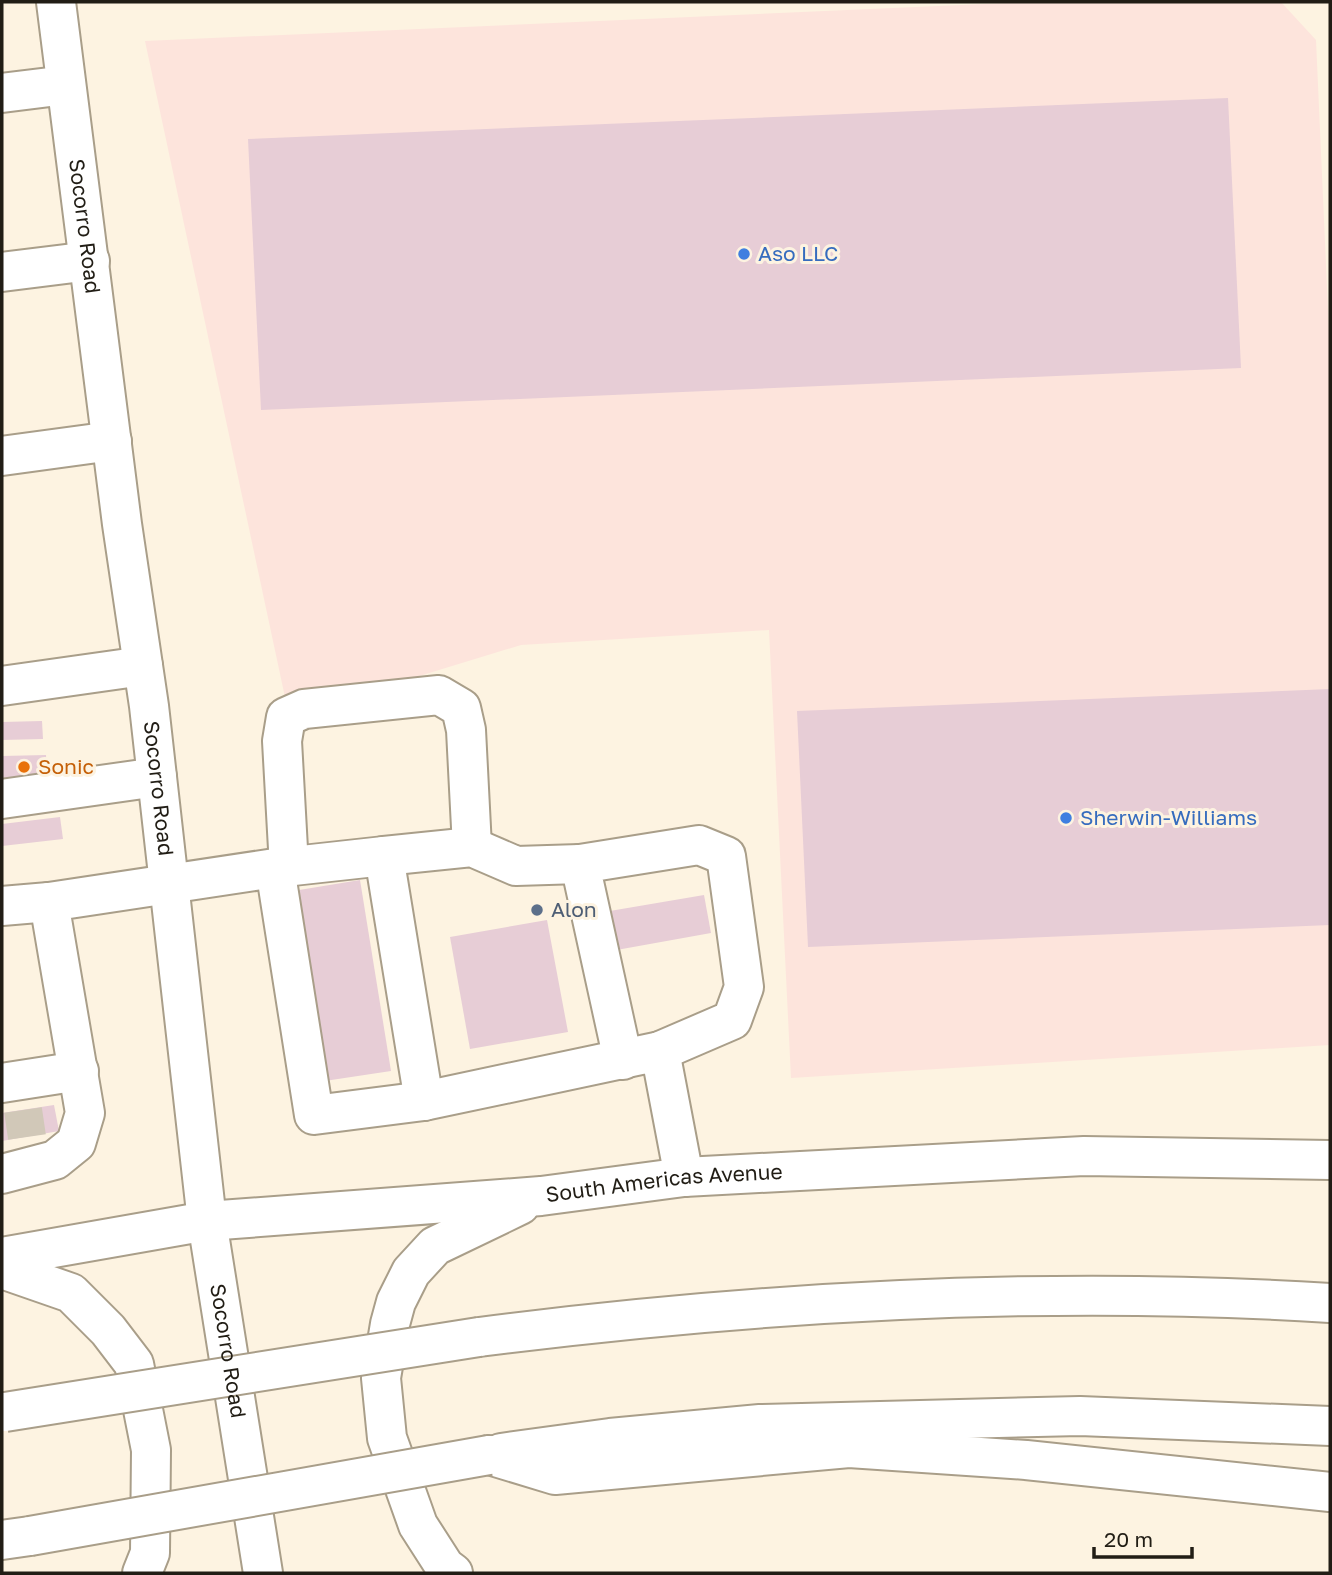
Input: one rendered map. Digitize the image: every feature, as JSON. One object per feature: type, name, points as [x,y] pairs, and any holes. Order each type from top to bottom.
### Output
[{"type":"main road","name":"Socorro Road","points":[[56,2],[143,666],[207,1221],[262,1573]]},
{"type":"main road","points":[[2,93],[66,85]]},
{"type":"main road","points":[[2,272],[90,261]]},
{"type":"main road","points":[[2,456],[112,441]]},
{"type":"main road","points":[[2,686],[143,666]]},
{"type":"main road","points":[[2,906],[168,886],[282,868],[472,847],[516,866],[580,864],[699,845],[726,856],[744,987],[733,1020],[660,1051],[623,1060],[424,1101],[314,1115],[282,868],[282,741],[286,717],[304,709],[439,695],[461,708],[466,730],[472,847]]},
{"type":"main road","points":[[2,799],[156,777]]},
{"type":"main road","points":[[384,856],[424,1101]]},
{"type":"main road","points":[[580,864],[623,1060]]},
{"type":"main road","points":[[50,902],[79,1071],[85,1113],[76,1143],[55,1160],[17,1125],[79,1071]]},
{"type":"main road","points":[[660,1051],[684,1177]]},
{"type":"main road","name":"South Americas Avenue","points":[[2,1257],[207,1221],[541,1196],[684,1177],[1084,1157],[1330,1160]]},
{"type":"main road","points":[[453,1573],[445,1567],[418,1525],[387,1438],[381,1378],[390,1324],[396,1302],[411,1272],[435,1245],[541,1196]]},
{"type":"main road","points":[[2,1269],[71,1293],[108,1330],[134,1364],[151,1450],[150,1553],[142,1573]]},
{"type":"main road","points":[[4,1413],[479,1337],[595,1322],[995,1296],[1139,1295],[1330,1303]]},
{"type":"main road","points":[[16,1538],[489,1455],[610,1438],[773,1423],[1080,1416],[1330,1426]]},
{"type":"main road","points":[[489,1455],[555,1475],[849,1448],[1026,1460],[1330,1492]]},
{"type":"shaded area","points":[[1030,2],[1281,2],[1316,40],[1330,355],[1330,1045],[791,1078],[769,630],[521,645],[289,716],[145,41]]},
{"type":"building","name":"Aso LLC","points":[[1228,98],[1241,368],[261,410],[248,139]]},
{"type":"building","name":"Sherwin-Williams","points":[[1330,689],[1330,925],[808,947],[797,711]]},
{"type":"building","name":"Sonic","points":[[42,721],[43,739],[2,740],[2,722]]},
{"type":"building","name":"Sonic","points":[[46,755],[47,778],[2,780],[2,756]]},
{"type":"building","points":[[60,817],[63,839],[2,846],[2,824]]},
{"type":"building","points":[[360,880],[391,1071],[318,1082],[287,892]]},
{"type":"building","points":[[704,895],[711,933],[611,951],[604,912]]},
{"type":"building","points":[[547,920],[568,1032],[470,1049],[450,937]]},
{"type":"building","points":[[54,1105],[59,1131],[2,1141],[2,1113]]},
{"type":"tunnel","points":[[23,1110],[27,1137]]},
{"type":"place","name":"Aso LLC","points":[[744,254]]},
{"type":"place","name":"Sonic","points":[[24,767]]},
{"type":"place","name":"Sherwin-Williams","points":[[1066,818]]},
{"type":"place","name":"Alon","points":[[537,910]]}]
